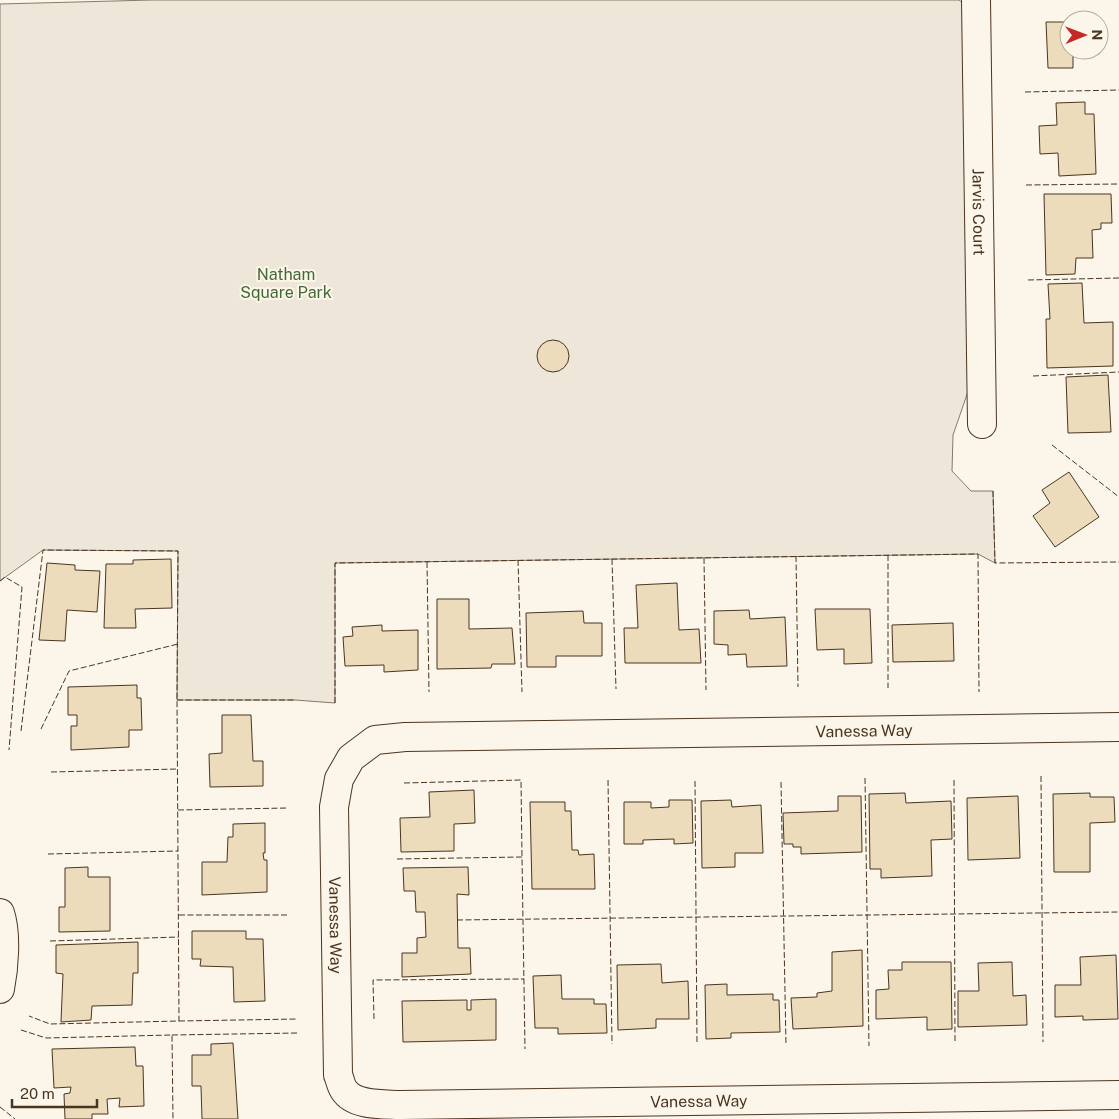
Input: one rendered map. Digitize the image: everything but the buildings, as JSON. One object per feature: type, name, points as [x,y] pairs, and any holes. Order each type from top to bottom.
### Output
[{"type":"street","name":"Jarvis Court","points":[[976,0],[982,424]]},
{"type":"street","name":"Vanessa Way","points":[[1119,727],[405,736],[375,740],[351,758],[338,779],[334,807],[338,1075],[344,1091],[356,1099],[373,1103],[400,1105],[1119,1095]]},
{"type":"street","points":[[0,913],[4,947],[3,974],[0,989]]},
{"type":"green space","name":"Natham Square Park","points":[[152,0],[959,0],[964,4],[972,380],[953,435],[952,471],[971,491],[993,491],[995,563],[978,554],[335,563],[335,703],[295,700],[177,700],[178,551],[43,550],[0,581],[0,4]]},
{"type":"fence","points":[[1025,92],[1119,90]]},
{"type":"fence","points":[[1026,185],[1119,184]]},
{"type":"fence","points":[[1028,280],[1119,278]]},
{"type":"fence","points":[[1033,376],[1119,372]]},
{"type":"fence","points":[[1052,445],[1119,497]]},
{"type":"fence","points":[[993,491],[995,563],[1119,562]]},
{"type":"fence","points":[[21,731],[43,550],[178,551],[179,1021],[50,1024],[29,1016]]},
{"type":"fence","points":[[335,703],[335,563],[978,554],[979,692]]},
{"type":"fence","points":[[888,555],[888,688]]},
{"type":"fence","points":[[796,556],[798,687]]},
{"type":"fence","points":[[704,558],[706,690]]},
{"type":"fence","points":[[612,559],[616,689]]},
{"type":"fence","points":[[518,560],[522,692]]},
{"type":"fence","points":[[427,562],[429,692]]},
{"type":"fence","points":[[0,581],[5,577],[22,587],[9,750]]},
{"type":"fence","points":[[41,729],[69,671],[178,644]]},
{"type":"fence","points":[[177,700],[295,700]]},
{"type":"fence","points":[[51,772],[178,769]]},
{"type":"fence","points":[[1041,776],[1043,1042]]},
{"type":"fence","points":[[865,778],[869,1046]]},
{"type":"fence","points":[[404,783],[521,780],[522,857]]},
{"type":"fence","points":[[608,780],[612,1044]]},
{"type":"fence","points":[[954,780],[955,1041]]},
{"type":"fence","points":[[695,781],[697,1044]]},
{"type":"fence","points":[[781,782],[786,1045]]},
{"type":"fence","points":[[178,810],[288,808]]},
{"type":"fence","points":[[48,854],[178,851]]},
{"type":"fence","points":[[397,859],[522,857],[525,1049]]},
{"type":"fence","points":[[457,920],[1119,912]]},
{"type":"fence","points":[[179,915],[289,915]]},
{"type":"fence","points":[[50,941],[179,937]]},
{"type":"fence","points":[[374,1019],[373,980],[524,979]]},
{"type":"fence","points":[[179,1021],[298,1019]]},
{"type":"fence","points":[[21,1030],[46,1038],[172,1035],[173,1119]]},
{"type":"fence","points":[[172,1035],[298,1033]]},
{"type":"fence","points":[[0,1107],[15,1119]]}]
